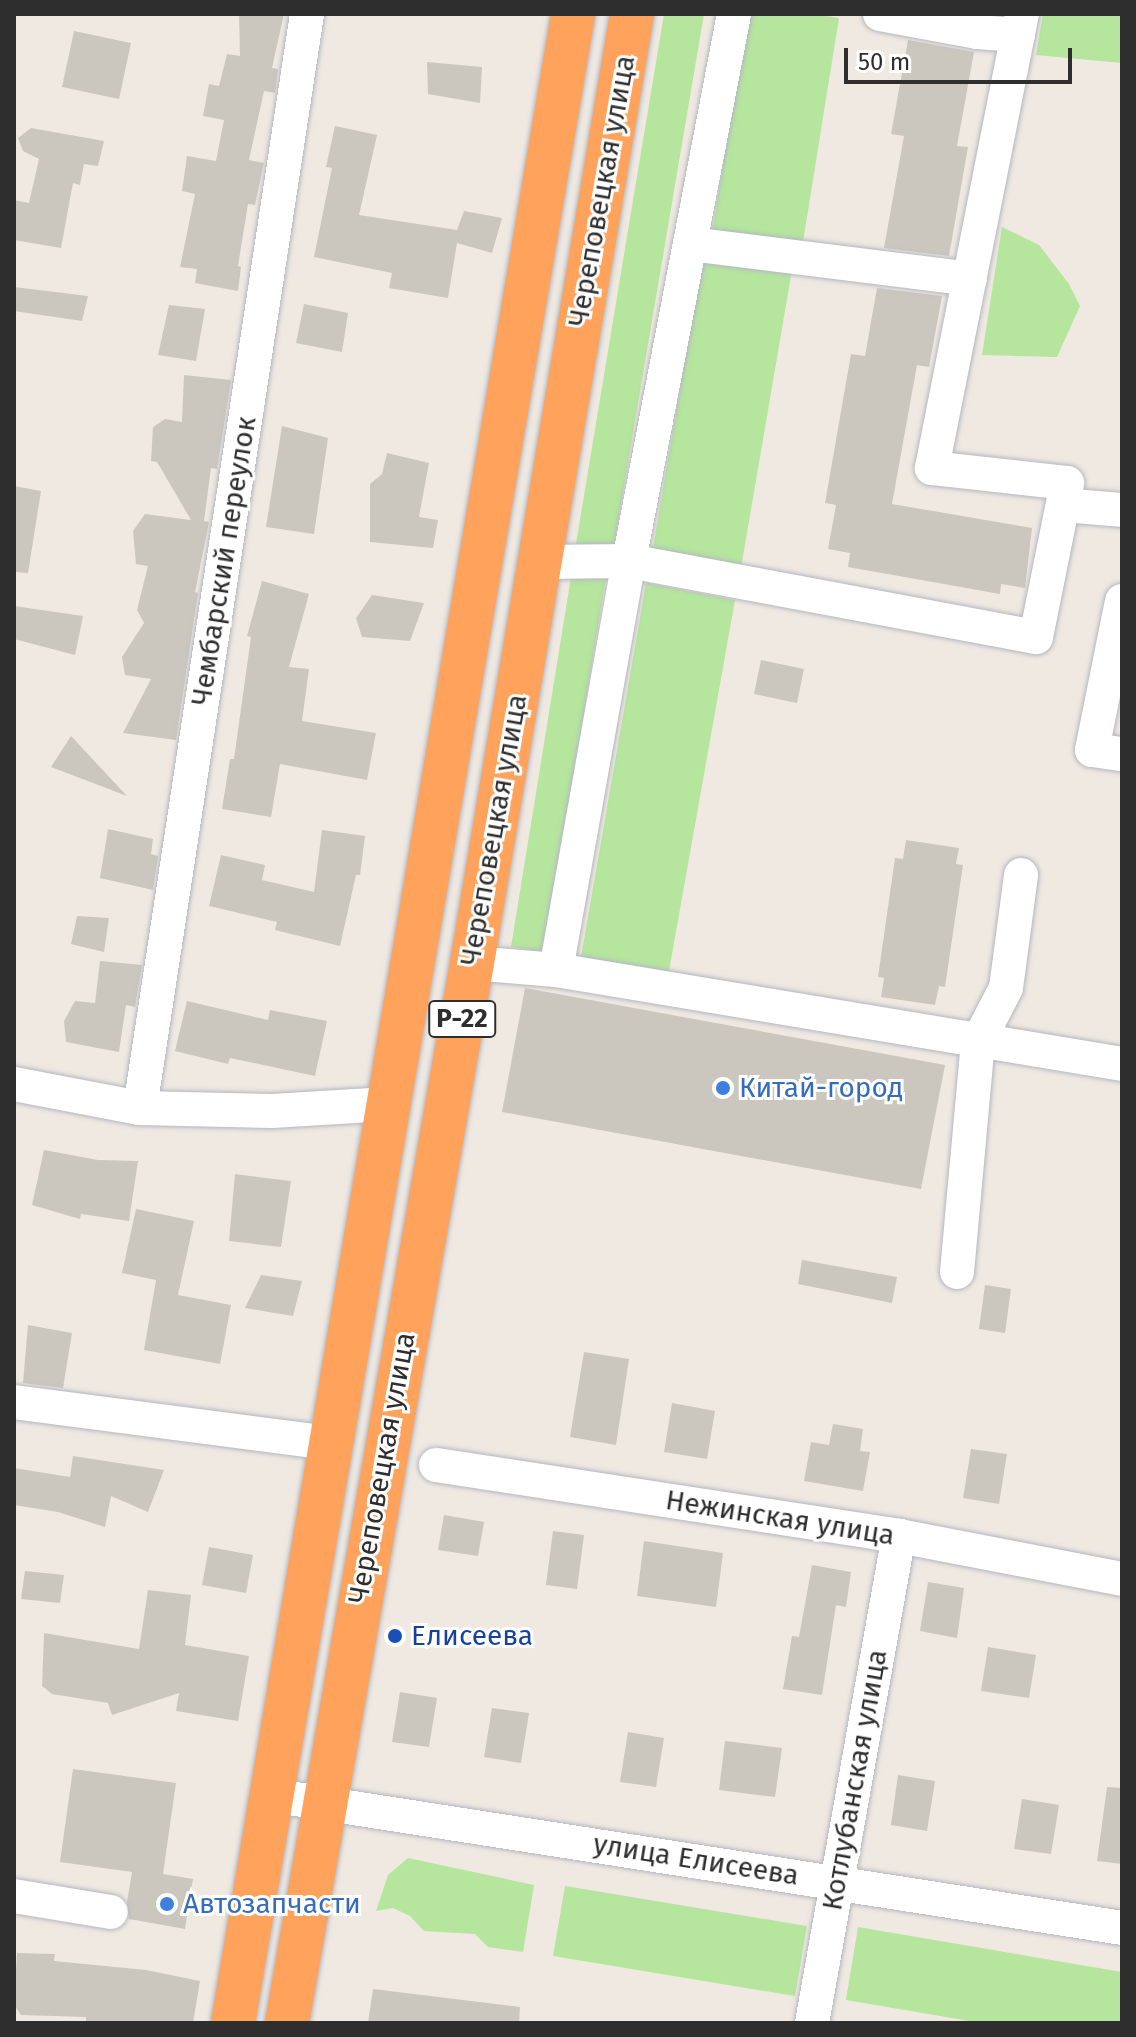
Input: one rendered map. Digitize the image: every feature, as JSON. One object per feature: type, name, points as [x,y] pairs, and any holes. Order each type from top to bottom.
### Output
[{"type":"highway","name":"Череповецкая улица","points":[[233,2023],[573,14]]},
{"type":"highway","name":"Череповецкая улица","points":[[287,2023],[472,963],[632,14]]},
{"type":"street","name":"Чембарский переулок","points":[[140,1108],[307,14]]},
{"type":"street","points":[[556,970],[629,561],[734,14]]},
{"type":"street","points":[[539,562],[629,561],[1036,637],[1067,483],[932,468],[1020,24],[977,32],[880,14]]},
{"type":"street","points":[[690,244],[970,279]]},
{"type":"street","points":[[1063,505],[1122,510]]},
{"type":"street","points":[[1122,601],[1092,750],[1122,754]]},
{"type":"street","points":[[957,1272],[978,1042],[1006,988],[1021,875]]},
{"type":"street","points":[[472,963],[556,970],[1122,1064]]},
{"type":"street","points":[[14,1084],[140,1108],[272,1111],[388,1104]]},
{"type":"street","points":[[14,1402],[330,1443]]},
{"type":"street","name":"Нежинская улица","points":[[436,1465],[899,1536],[1122,1579]]},
{"type":"street","name":"Котлубанская улица","points":[[812,2023],[899,1536]]},
{"type":"street","name":"улица Елисеева","points":[[270,1795],[1122,1928]]},
{"type":"street","points":[[14,1896],[111,1912]]},
{"type":"green space","points":[[664,14],[704,14],[613,551],[576,544]]},
{"type":"green space","points":[[747,14],[812,14],[839,18],[802,248],[712,233]]},
{"type":"green space","points":[[1043,14],[1122,14],[1122,63],[1036,55]]},
{"type":"green space","points":[[1002,227],[1039,245],[1069,284],[1080,306],[1057,357],[982,355]]},
{"type":"green space","points":[[703,255],[792,270],[741,568],[652,553]]},
{"type":"green space","points":[[572,571],[606,577],[545,952],[511,947]]},
{"type":"green space","points":[[646,583],[735,600],[669,971],[581,957]]},
{"type":"green space","points":[[408,1858],[534,1885],[523,1952],[488,1947],[475,1934],[424,1931],[410,1916],[393,1908],[376,1911],[388,1875]]},
{"type":"green space","points":[[565,1886],[807,1926],[795,1996],[553,1956]]},
{"type":"green space","points":[[858,1927],[1122,1972],[1122,2023],[981,2023],[846,2000]]},
{"type":"building","points":[[239,14],[284,14],[272,68],[278,69],[275,93],[264,91],[249,160],[264,163],[255,205],[248,204],[238,266],[241,267],[238,291],[195,283],[197,269],[180,267],[195,194],[182,191],[187,156],[216,161],[224,120],[203,116],[209,84],[219,86],[227,54],[240,56]]},
{"type":"building","points":[[74,31],[131,43],[119,99],[62,87]]},
{"type":"building","points":[[908,40],[974,52],[957,146],[968,147],[949,256],[884,248],[904,136],[891,134]]},
{"type":"building","points":[[427,62],[482,67],[480,103],[428,94]]},
{"type":"building","points":[[335,126],[377,135],[359,215],[457,230],[464,211],[502,218],[492,253],[457,243],[448,298],[389,288],[392,273],[314,257],[332,168],[326,167]]},
{"type":"building","points":[[31,128],[104,141],[98,166],[84,164],[80,185],[73,183],[61,248],[14,240],[14,200],[29,203],[39,159],[23,151],[18,138]]},
{"type":"building","points":[[14,287],[88,296],[82,321],[14,311]]},
{"type":"building","points":[[877,288],[942,296],[929,367],[917,365],[892,504],[1032,528],[1025,588],[1001,584],[1000,594],[848,567],[850,553],[828,549],[836,505],[825,503],[851,354],[865,356]]},
{"type":"building","points":[[304,304],[348,313],[342,352],[296,343]]},
{"type":"building","points":[[169,305],[205,309],[196,361],[158,355]]},
{"type":"building","points":[[184,375],[231,380],[217,469],[211,468],[204,521],[209,522],[195,592],[198,593],[176,740],[123,733],[151,679],[125,675],[122,657],[144,623],[137,610],[148,566],[136,564],[133,531],[145,514],[191,520],[157,462],[151,461],[153,427],[165,419],[182,422]]},
{"type":"building","points":[[282,426],[328,438],[314,534],[266,527]]},
{"type":"building","points":[[387,453],[429,463],[419,517],[438,520],[433,548],[370,542],[370,484],[382,474]]},
{"type":"building","points":[[14,486],[41,491],[28,573],[14,572]]},
{"type":"building","points":[[262,581],[309,594],[289,667],[309,669],[302,721],[376,733],[367,780],[280,764],[271,817],[222,809],[230,759],[234,759],[251,637],[247,636]]},
{"type":"building","points":[[372,595],[424,603],[410,641],[362,637],[356,618]]},
{"type":"building","points":[[14,606],[83,616],[75,655],[14,639]]},
{"type":"building","points":[[761,660],[804,669],[797,703],[754,694]]},
{"type":"building","points":[[71,736],[127,796],[51,767]]},
{"type":"building","points":[[108,829],[153,839],[151,854],[158,856],[153,890],[100,878]]},
{"type":"building","points":[[322,830],[365,836],[360,875],[356,875],[340,946],[275,930],[277,922],[209,906],[221,855],[265,865],[262,880],[314,892]]},
{"type":"building","points":[[906,840],[959,848],[956,864],[963,865],[945,987],[939,986],[935,1005],[881,997],[884,978],[878,977],[895,858],[903,859]]},
{"type":"building","points":[[77,916],[109,918],[104,952],[71,944]]},
{"type":"building","points":[[100,961],[142,965],[135,1007],[126,1005],[119,1052],[66,1042],[64,1021],[75,1001],[95,1003]]},
{"type":"building","name":"Китай-город","points":[[525,988],[945,1065],[921,1189],[502,1112]]},
{"type":"building","points":[[187,1001],[268,1020],[270,1010],[327,1021],[315,1076],[230,1058],[228,1064],[175,1051]]},
{"type":"building","points":[[44,1150],[98,1160],[138,1161],[129,1221],[81,1214],[80,1219],[32,1205]]},
{"type":"building","points":[[235,1174],[291,1181],[281,1247],[229,1241]]},
{"type":"building","points":[[136,1209],[194,1221],[178,1295],[231,1305],[220,1364],[144,1350],[156,1280],[122,1273]]},
{"type":"building","points":[[802,1260],[897,1277],[892,1303],[798,1284]]},
{"type":"building","points":[[261,1275],[302,1281],[293,1316],[245,1308]]},
{"type":"building","points":[[985,1285],[1011,1289],[1005,1333],[979,1329]]},
{"type":"building","points":[[28,1325],[72,1333],[63,1388],[23,1383]]},
{"type":"building","points":[[584,1352],[629,1359],[616,1445],[570,1437]]},
{"type":"building","points":[[672,1403],[715,1411],[707,1459],[664,1452]]},
{"type":"building","points":[[833,1424],[863,1429],[860,1451],[870,1452],[863,1491],[804,1481],[811,1442],[829,1445]]},
{"type":"building","points":[[971,1449],[1007,1454],[999,1504],[963,1498]]},
{"type":"building","points":[[73,1456],[164,1470],[148,1512],[111,1496],[105,1527],[58,1512],[14,1505],[14,1468],[70,1477]]},
{"type":"building","points":[[444,1515],[484,1522],[478,1556],[438,1550]]},
{"type":"building","points":[[553,1531],[584,1535],[577,1589],[546,1585]]},
{"type":"building","points":[[644,1541],[723,1553],[716,1607],[637,1596]]},
{"type":"building","points":[[209,1547],[253,1555],[246,1593],[202,1585]]},
{"type":"building","points":[[812,1565],[851,1572],[846,1607],[836,1605],[822,1695],[783,1689],[792,1636],[799,1637]]},
{"type":"building","points":[[25,1571],[64,1575],[60,1603],[21,1599]]},
{"type":"building","points":[[928,1582],[964,1588],[957,1638],[920,1631]]},
{"type":"building","points":[[148,1590],[191,1595],[185,1645],[249,1656],[238,1721],[176,1711],[179,1693],[112,1715],[108,1703],[52,1694],[42,1686],[44,1633],[139,1649]]},
{"type":"building","points":[[988,1647],[1036,1655],[1029,1698],[981,1691]]},
{"type":"building","points":[[400,1692],[437,1698],[429,1747],[392,1742]]},
{"type":"building","points":[[492,1708],[529,1713],[521,1763],[484,1757]]},
{"type":"building","points":[[628,1732],[664,1738],[656,1787],[620,1782]]},
{"type":"building","points":[[725,1741],[782,1748],[775,1797],[719,1790]]},
{"type":"building","points":[[73,1769],[176,1783],[163,1874],[193,1879],[185,1929],[129,1919],[127,1902],[132,1872],[60,1862]]},
{"type":"building","points":[[898,1775],[935,1781],[927,1831],[891,1825]]},
{"type":"building","points":[[1107,1787],[1122,1788],[1122,1864],[1097,1861]]},
{"type":"building","points":[[1022,1799],[1059,1805],[1051,1854],[1014,1849]]},
{"type":"building","points":[[17,1953],[55,1954],[54,1961],[146,1970],[200,1981],[193,2023],[86,2023],[86,2017],[21,2015],[14,2005]]},
{"type":"building","points":[[373,1989],[520,2007],[519,2023],[368,2023]]},
{"type":"place","name":"Китай-город","points":[[723,1088]]},
{"type":"place","name":"Елисеева","points":[[395,1636]]},
{"type":"place","name":"Автозапчасти","points":[[167,1904]]}]
